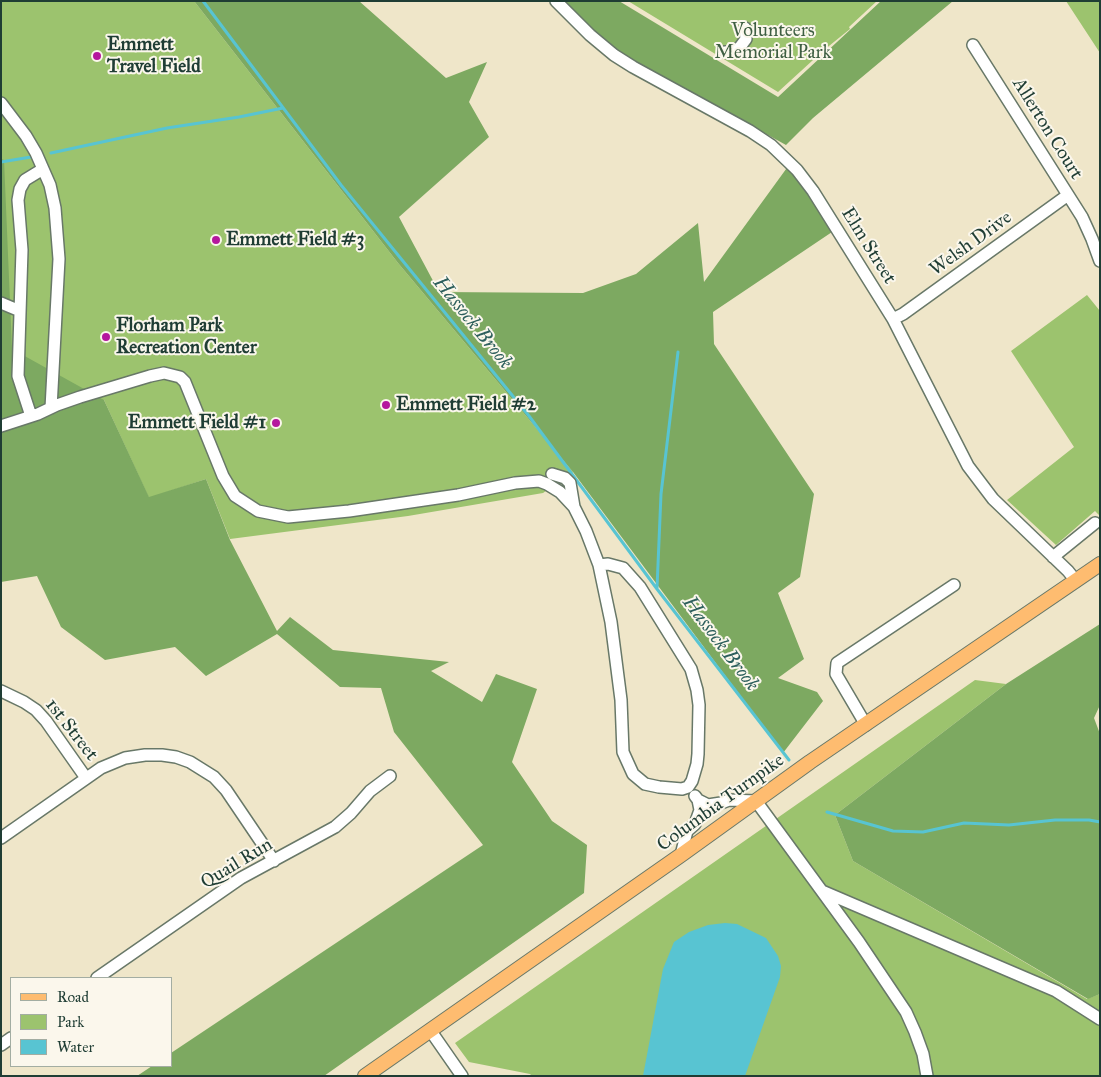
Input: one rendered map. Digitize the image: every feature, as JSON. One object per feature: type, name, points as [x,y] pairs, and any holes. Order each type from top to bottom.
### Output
[{"type":"main road","name":"Columbia Turnpike","points":[[366,1075],[866,724],[1100,564]]},
{"type":"street","name":"Elm Street","points":[[556,1],[590,35],[620,59],[750,131],[784,156],[797,170],[813,191],[893,319],[968,466],[993,499],[1076,581]]},
{"type":"street","points":[[725,52],[731,53],[740,47],[746,39],[745,28]]},
{"type":"street","name":"Allerton Court","points":[[973,44],[1082,217],[1100,261]]},
{"type":"street","points":[[1,103],[26,136],[43,169],[54,198],[59,246],[51,408]]},
{"type":"street","points":[[31,416],[18,376],[22,250],[18,200],[20,189],[26,180],[43,169]]},
{"type":"street","name":"Welsh Drive","points":[[893,319],[903,314],[1068,195]]},
{"type":"street","points":[[1,302],[20,311]]},
{"type":"street","points":[[1,426],[80,397],[164,373],[180,378],[185,382],[223,476],[236,496],[258,511],[288,516],[349,511],[458,495],[515,483],[539,481],[560,492],[574,507],[586,531],[599,565],[611,622],[620,700],[623,752],[633,774],[645,784],[674,789],[688,787],[692,781],[697,764],[700,722],[697,690],[690,669],[640,587],[623,568],[608,564],[599,565]]},
{"type":"street","points":[[552,474],[565,478],[570,484],[574,507]]},
{"type":"street","points":[[1053,557],[1095,523]]},
{"type":"street","points":[[866,724],[836,674],[837,663],[954,585]]},
{"type":"street","name":"1st Street","points":[[1,691],[24,702],[41,716],[86,778]]},
{"type":"street","points":[[1,838],[86,778],[112,763],[145,755],[162,755],[190,762],[214,777],[226,790],[274,861]]},
{"type":"street","name":"Quail Run","points":[[98,977],[225,888],[335,827],[351,813],[370,791],[390,776]]},
{"type":"street","points":[[688,787],[698,800],[708,805],[729,800],[756,801],[882,974],[906,1012],[918,1039],[927,1076]]},
{"type":"street","points":[[681,855],[688,831],[695,824],[700,810],[698,800]]},
{"type":"street","points":[[822,891],[1056,992],[1100,1019]]},
{"type":"street","points":[[430,1030],[462,1076]]},
{"type":"green space","points":[[1,1],[194,1],[398,263],[573,472],[543,493],[408,516],[230,539],[206,479],[149,498],[104,400],[1,433]]},
{"type":"green space","points":[[194,1],[359,1],[446,78],[487,62],[469,102],[489,137],[399,217],[439,292],[583,293],[636,274],[698,223],[704,282],[789,165],[835,230],[713,312],[714,344],[814,494],[800,577],[778,593],[804,659],[778,678],[817,692],[823,701],[783,753],[573,472],[398,263]]},
{"type":"green space","points":[[555,1],[619,1],[778,97],[881,1],[953,1],[813,118],[786,145],[588,35]]},
{"type":"green space","name":"Volunteers Memorial Park","points":[[628,1],[877,1],[849,27],[850,29],[778,92]]},
{"type":"green space","points":[[1066,1],[1100,1],[1100,53]]},
{"type":"green space","points":[[1,159],[4,160],[12,349],[104,400],[149,497],[206,479],[230,540],[277,631],[290,617],[333,650],[449,662],[431,671],[482,702],[496,674],[537,689],[512,762],[552,821],[587,845],[584,893],[324,1076],[137,1076],[150,1067],[172,1067],[172,1052],[483,845],[394,732],[381,688],[340,687],[277,634],[206,676],[175,647],[105,660],[61,627],[37,576],[1,582]]},
{"type":"green space","points":[[1087,295],[1100,311],[1100,516],[1095,511],[1056,545],[1007,500],[1074,447],[1011,351]]},
{"type":"green space","points":[[1100,624],[1100,705],[1094,718],[1100,734],[1100,994],[1088,999],[853,861],[835,815],[1006,684]]},
{"type":"green space","points":[[975,680],[1006,684],[835,815],[853,861],[1087,999],[1100,994],[1100,1076],[532,1076],[530,1074],[469,1062],[455,1043]]},
{"type":"water","points":[[737,924],[766,938],[778,956],[781,966],[780,977],[745,1076],[643,1076],[663,969],[674,942],[689,932],[708,925]]},
{"type":"waterway","name":"Hassock Brook","points":[[203,1],[341,185],[529,416],[657,589],[789,760]]},
{"type":"waterway","points":[[51,153],[167,128],[283,108]]},
{"type":"waterway","points":[[1,162],[31,157]]},
{"type":"waterway","points":[[657,588],[661,494],[678,352]]},
{"type":"waterway","name":"Hassock Brook","points":[[827,812],[893,831],[923,832],[964,823],[1009,825],[1055,820],[1089,820],[1100,822]]},
{"type":"place","name":"Emmett Travel Field","points":[[97,56]]},
{"type":"place","name":"Emmett Field #3","points":[[216,240]]},
{"type":"place","name":"Florham Park Recreation Center","points":[[106,337]]},
{"type":"place","name":"Emmett Field #2","points":[[386,405]]},
{"type":"place","name":"Emmett Field #1","points":[[276,423]]}]
